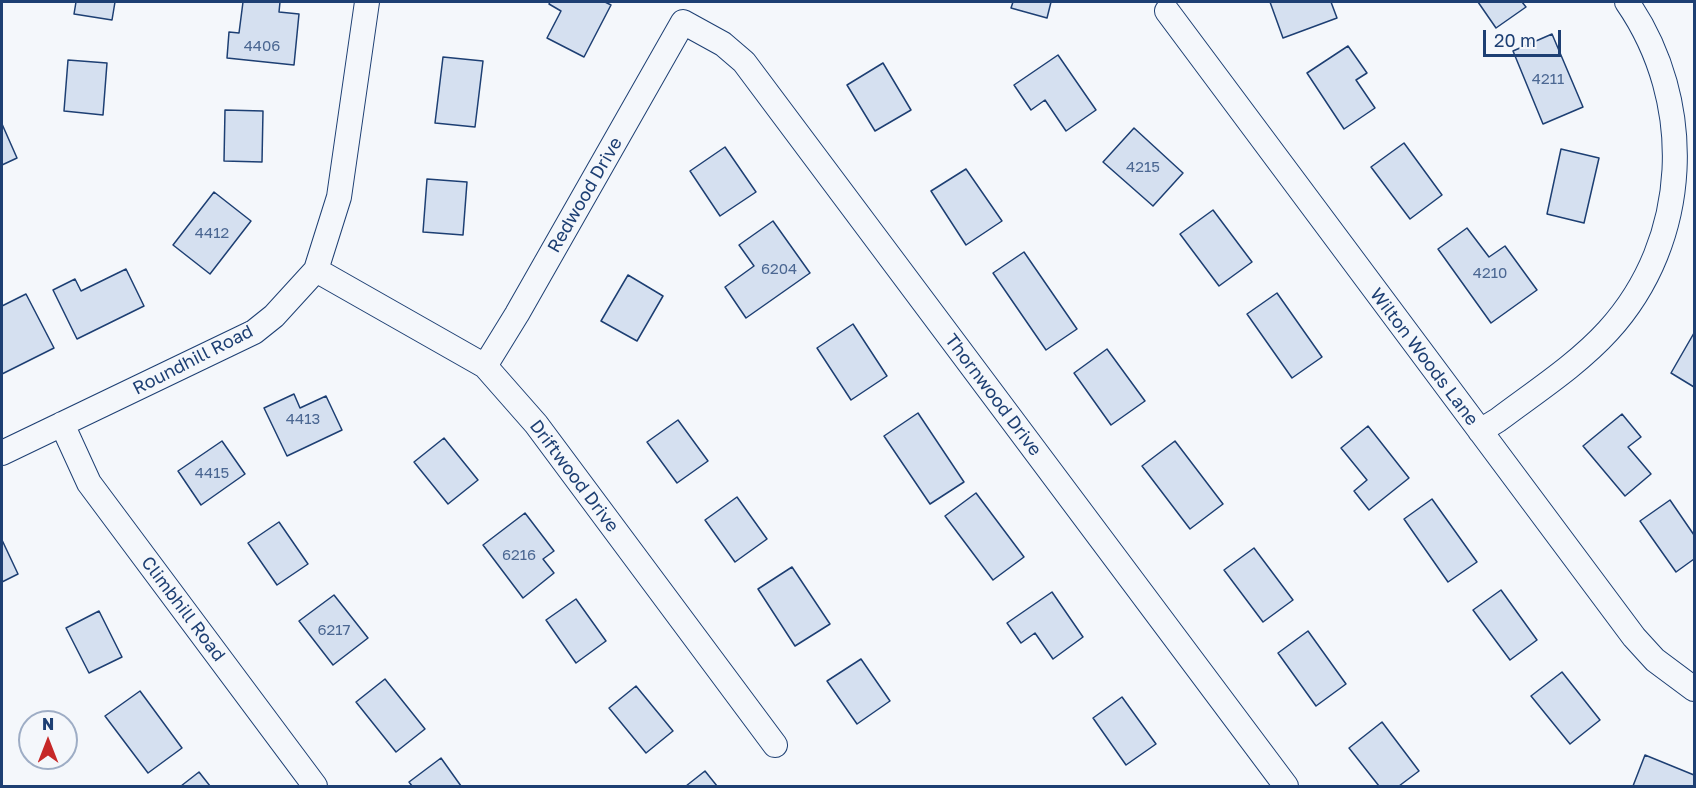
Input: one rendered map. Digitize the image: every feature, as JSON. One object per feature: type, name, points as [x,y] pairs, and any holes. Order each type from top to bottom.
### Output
[{"type":"street","name":"Roundhill Road","points":[[2,453],[254,332],[274,316],[316,270],[339,197],[368,2]]},
{"type":"street","points":[[1480,431],[1498,420],[1606,334],[1643,285],[1662,247],[1676,196],[1679,168],[1673,97],[1658,52],[1627,2]]},
{"type":"street","name":"Wilton Woods Lane","points":[[1167,11],[1634,637],[1663,667],[1695,689]]},
{"type":"street","name":"Redwood Drive","points":[[485,366],[683,22]]},
{"type":"street","name":"Thornwood Drive","points":[[683,22],[723,44],[744,62],[1286,786]]},
{"type":"street","name":"Driftwood Drive","points":[[316,270],[485,366],[536,424],[776,746]]},
{"type":"street","name":"Climbhill Road","points":[[62,424],[89,483],[315,786]]},
{"type":"building","points":[[76,2],[115,2],[112,20],[74,14]]},
{"type":"building","points":[[243,2],[280,2],[279,12],[299,14],[294,65],[227,58],[229,32],[239,33]]},
{"type":"building","points":[[550,2],[605,2],[611,5],[584,57],[547,38],[561,11],[549,4]]},
{"type":"building","points":[[1013,2],[1051,2],[1047,18],[1011,8]]},
{"type":"building","points":[[1270,2],[1331,2],[1337,18],[1283,38]]},
{"type":"building","points":[[1478,2],[1522,2],[1526,7],[1496,28]]},
{"type":"building","points":[[1552,34],[1583,107],[1543,124],[1513,51]]},
{"type":"building","points":[[1348,46],[1367,73],[1356,80],[1375,108],[1344,129],[1307,73]]},
{"type":"building","points":[[1058,55],[1096,110],[1066,131],[1045,100],[1031,110],[1014,85]]},
{"type":"building","points":[[443,57],[483,61],[475,127],[435,123]]},
{"type":"building","points":[[68,60],[107,63],[103,115],[64,111]]},
{"type":"building","points":[[883,63],[911,110],[875,131],[847,85]]},
{"type":"building","points":[[225,110],[263,111],[262,162],[224,161]]},
{"type":"building","points":[[2,124],[17,158],[2,165]]},
{"type":"building","points":[[1134,128],[1183,173],[1153,206],[1103,162]]},
{"type":"building","points":[[1404,143],[1442,195],[1410,219],[1371,167]]},
{"type":"building","points":[[725,147],[756,192],[720,216],[690,171]]},
{"type":"building","points":[[1561,149],[1599,158],[1584,223],[1547,214]]},
{"type":"building","points":[[966,169],[1002,221],[966,245],[931,191]]},
{"type":"building","points":[[427,179],[467,182],[463,235],[423,232]]},
{"type":"building","points":[[214,192],[251,221],[210,274],[173,245]]},
{"type":"building","points":[[1213,210],[1252,262],[1219,286],[1180,234]]},
{"type":"building","points":[[773,221],[810,273],[746,318],[725,287],[754,266],[739,245]]},
{"type":"building","points":[[1467,228],[1489,257],[1505,246],[1537,290],[1491,323],[1438,249]]},
{"type":"building","points":[[1024,252],[1077,329],[1046,350],[993,273]]},
{"type":"building","points":[[126,269],[144,306],[77,339],[53,290],[75,279],[81,291]]},
{"type":"building","points":[[628,275],[663,296],[637,341],[601,321]]},
{"type":"building","points":[[1277,293],[1322,357],[1292,378],[1247,314]]},
{"type":"building","points":[[26,294],[54,348],[2,374],[2,306]]},
{"type":"building","points":[[853,324],[887,376],[851,400],[817,348]]},
{"type":"building","points":[[1694,333],[1694,387],[1671,373]]},
{"type":"building","points":[[1107,349],[1145,401],[1111,425],[1074,373]]},
{"type":"building","points":[[294,394],[300,408],[326,396],[342,430],[287,456],[264,408]]},
{"type":"building","points":[[918,413],[964,482],[930,504],[884,436]]},
{"type":"building","points":[[1622,414],[1641,437],[1628,447],[1651,474],[1625,496],[1583,446]]},
{"type":"building","points":[[678,420],[708,461],[677,483],[647,442]]},
{"type":"building","points":[[1368,426],[1409,478],[1369,510],[1354,491],[1367,480],[1341,448]]},
{"type":"building","points":[[444,438],[478,480],[448,504],[414,462]]},
{"type":"building","points":[[222,441],[245,474],[201,505],[178,471]]},
{"type":"building","points":[[1175,441],[1223,504],[1190,529],[1142,466]]},
{"type":"building","points":[[976,493],[1024,557],[993,580],[945,516]]},
{"type":"building","points":[[737,497],[767,539],[735,562],[705,520]]},
{"type":"building","points":[[1432,499],[1477,562],[1448,582],[1404,519]]},
{"type":"building","points":[[1670,500],[1694,535],[1694,559],[1676,572],[1640,521]]},
{"type":"building","points":[[525,513],[554,551],[543,559],[554,573],[523,598],[483,545]]},
{"type":"building","points":[[279,522],[308,564],[277,585],[248,543]]},
{"type":"building","points":[[2,540],[18,574],[2,582]]},
{"type":"building","points":[[1254,548],[1293,600],[1263,622],[1224,570]]},
{"type":"building","points":[[792,567],[830,624],[795,646],[758,589]]},
{"type":"building","points":[[1501,590],[1537,640],[1510,660],[1473,610]]},
{"type":"building","points":[[1052,592],[1083,637],[1053,659],[1035,633],[1021,643],[1007,623]]},
{"type":"building","points":[[334,595],[368,638],[333,665],[299,621]]},
{"type":"building","points":[[576,599],[606,641],[576,663],[546,620]]},
{"type":"building","points":[[99,611],[122,657],[89,673],[66,628]]},
{"type":"building","points":[[1308,631],[1346,684],[1316,706],[1278,653]]},
{"type":"building","points":[[861,659],[890,701],[857,724],[827,681]]},
{"type":"building","points":[[1562,672],[1600,720],[1570,744],[1531,696]]},
{"type":"building","points":[[385,679],[425,729],[396,752],[356,702]]},
{"type":"building","points":[[636,686],[673,731],[646,753],[609,708]]},
{"type":"building","points":[[140,691],[182,748],[148,773],[105,716]]},
{"type":"building","points":[[1122,697],[1156,744],[1126,765],[1093,718]]},
{"type":"building","points":[[1382,722],[1419,771],[1399,786],[1379,786],[1349,748]]},
{"type":"building","points":[[1645,755],[1694,775],[1694,786],[1633,786]]},
{"type":"building","points":[[441,758],[461,786],[412,786],[409,782]]},
{"type":"building","points":[[705,771],[717,786],[686,786]]},
{"type":"building","points":[[199,772],[210,786],[181,786]]}]
